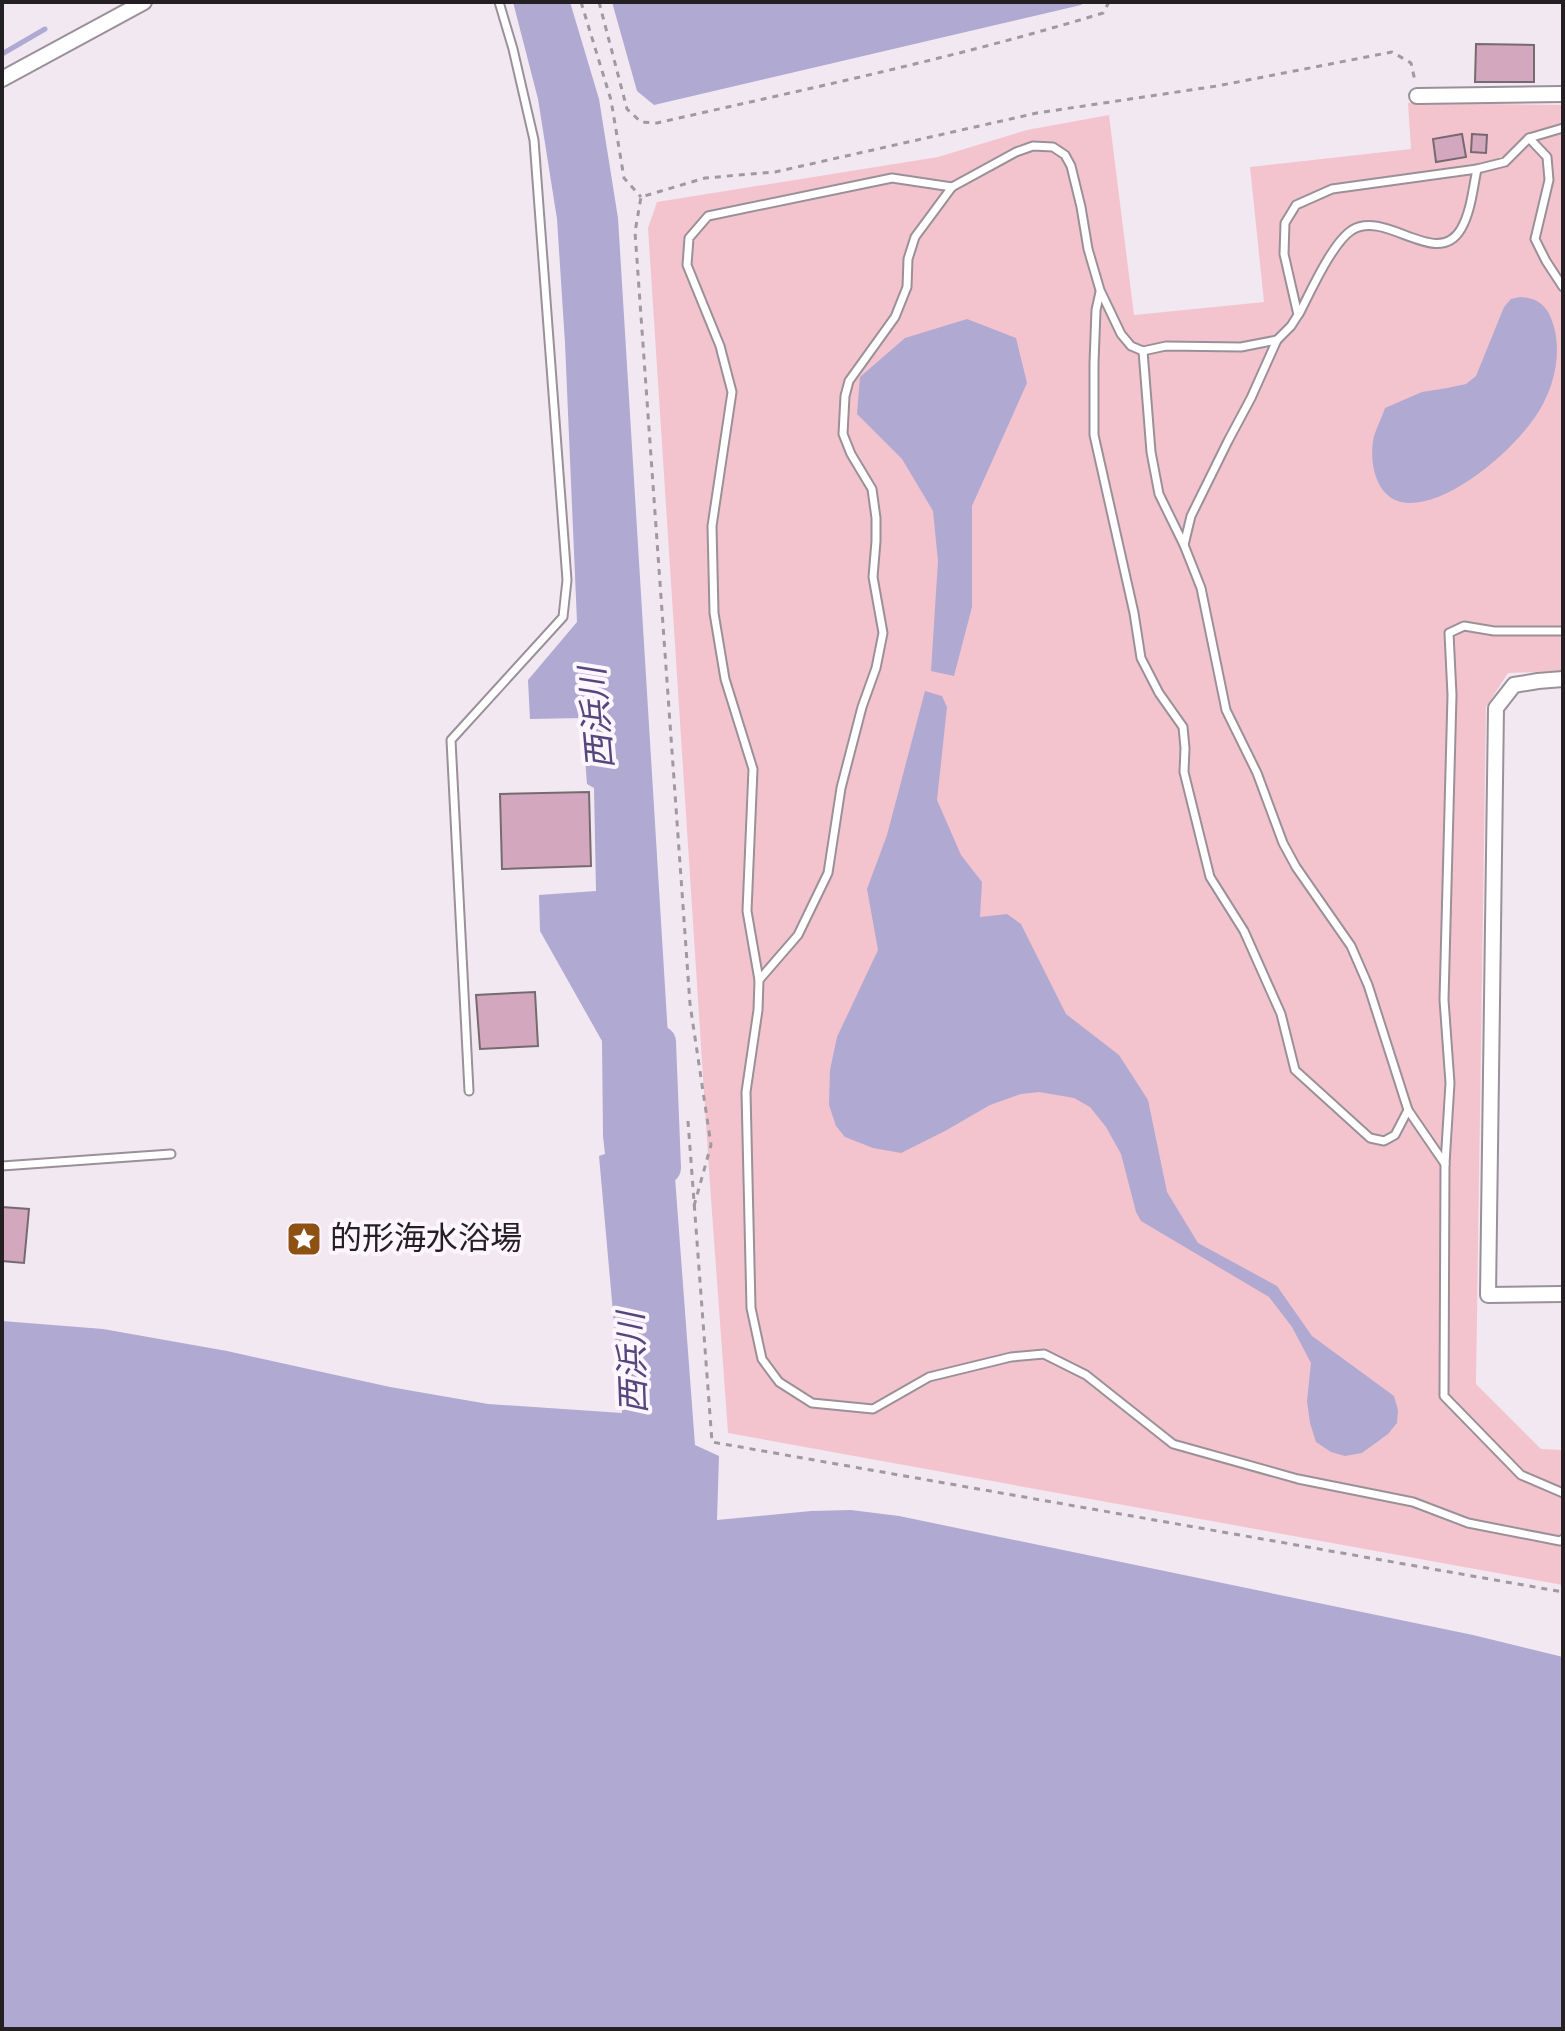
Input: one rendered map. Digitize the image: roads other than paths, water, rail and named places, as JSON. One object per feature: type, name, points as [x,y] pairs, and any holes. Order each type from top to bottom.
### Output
[{"type":"street","points":[[2,79],[144,2]]},
{"type":"street","points":[[1417,96],[1563,94]]},
{"type":"street","points":[[1563,679],[1514,685],[1496,708],[1488,1295],[1563,1294]]},
{"type":"lane","points":[[469,1091],[451,740],[563,617],[567,580],[534,140],[499,2]]},
{"type":"lane","points":[[1298,315],[1284,254],[1285,223],[1296,205],[1332,189],[1477,169],[1505,162],[1529,138],[1563,128]]},
{"type":"lane","points":[[1529,138],[1547,157],[1549,180],[1535,239],[1563,287]]},
{"type":"lane","points":[[759,980],[798,935],[828,873],[841,788],[883,633],[873,577],[876,518],[872,489],[843,434],[845,396],[849,381],[895,317],[907,287],[908,259],[915,237],[952,187],[1016,152],[1033,146],[1053,147],[1065,155],[1071,166],[1100,290],[1121,334],[1131,346],[1143,351],[1166,346],[1241,347],[1277,340]]},
{"type":"lane","points":[[1184,545],[1191,516],[1277,340],[1298,315],[1332,251],[1352,230],[1368,225],[1432,244],[1455,238],[1463,227],[1477,169]]},
{"type":"lane","points":[[952,187],[892,178],[708,216],[689,238],[687,265],[720,346],[732,392],[712,526],[714,613],[725,679],[753,769],[747,911],[759,980],[758,1010],[746,1092],[751,1308],[762,1359],[779,1382],[812,1403],[873,1409],[929,1377],[1011,1357],[1044,1354],[1086,1375],[1173,1444],[1298,1479],[1413,1502],[1468,1523],[1560,1541],[1563,1539]]},
{"type":"lane","points":[[1100,290],[1094,350],[1094,435],[1134,613],[1141,658],[1159,693],[1183,727],[1184,772],[1210,877],[1244,931],[1281,1014],[1295,1070],[1370,1138],[1384,1141],[1395,1135],[1408,1110]]},
{"type":"lane","points":[[1143,351],[1151,452],[1159,494],[1201,588],[1226,710],[1257,773],[1283,843],[1351,946],[1373,997],[1408,1110],[1445,1164]]},
{"type":"lane","points":[[1563,631],[1494,631],[1464,626],[1449,633],[1452,695],[1444,1000],[1450,1083],[1445,1164],[1444,1396],[1521,1475],[1563,1493]]},
{"type":"lane","points":[[2,1166],[171,1154]]},
{"type":"water","points":[[513,2],[570,2],[599,99],[618,218],[671,1085],[654,1087],[656,1127],[671,1124],[695,1445],[719,1456],[717,1520],[851,1510],[899,1516],[1473,1635],[1563,1657],[1563,2029],[2,2029],[2,1321],[103,1329],[488,1404],[622,1413],[599,1156],[605,1154],[602,1041],[540,931],[539,895],[596,891],[594,788],[587,784],[582,718],[530,719],[528,680],[577,622],[557,219],[538,99]]},
{"type":"water","points":[[612,2],[1084,2],[654,105],[637,91]]},
{"type":"water","points":[[1520,297],[1543,305],[1552,320],[1556,337],[1554,377],[1543,404],[1504,453],[1466,482],[1427,501],[1409,503],[1389,496],[1377,479],[1372,457],[1374,436],[1385,408],[1422,392],[1466,384],[1476,376],[1504,307],[1511,299]]},
{"type":"water","points":[[967,319],[1016,338],[1027,383],[972,506],[972,607],[954,676],[931,671],[938,561],[933,511],[902,459],[857,414],[860,377],[905,338]]},
{"type":"water","points":[[925,691],[942,696],[947,707],[937,800],[961,855],[982,882],[980,917],[1007,914],[1021,924],[1066,1014],[1119,1055],[1148,1100],[1167,1192],[1198,1243],[1277,1286],[1312,1336],[1394,1396],[1398,1410],[1397,1423],[1388,1434],[1362,1453],[1345,1456],[1331,1452],[1316,1442],[1307,1401],[1311,1363],[1292,1327],[1269,1297],[1141,1221],[1121,1154],[1090,1107],[1074,1098],[1039,1092],[1021,1094],[990,1105],[901,1153],[873,1148],[845,1137],[836,1126],[829,1105],[830,1070],[837,1037],[878,950],[867,889],[887,835]]},
{"type":"waterway","points":[[2,54],[45,29]]},
{"type":"waterway","name":"西浜川","points":[[660,1042],[665,1168]]},
{"type":"place","name":"的形海水浴場","points":[[304,1239]]}]
